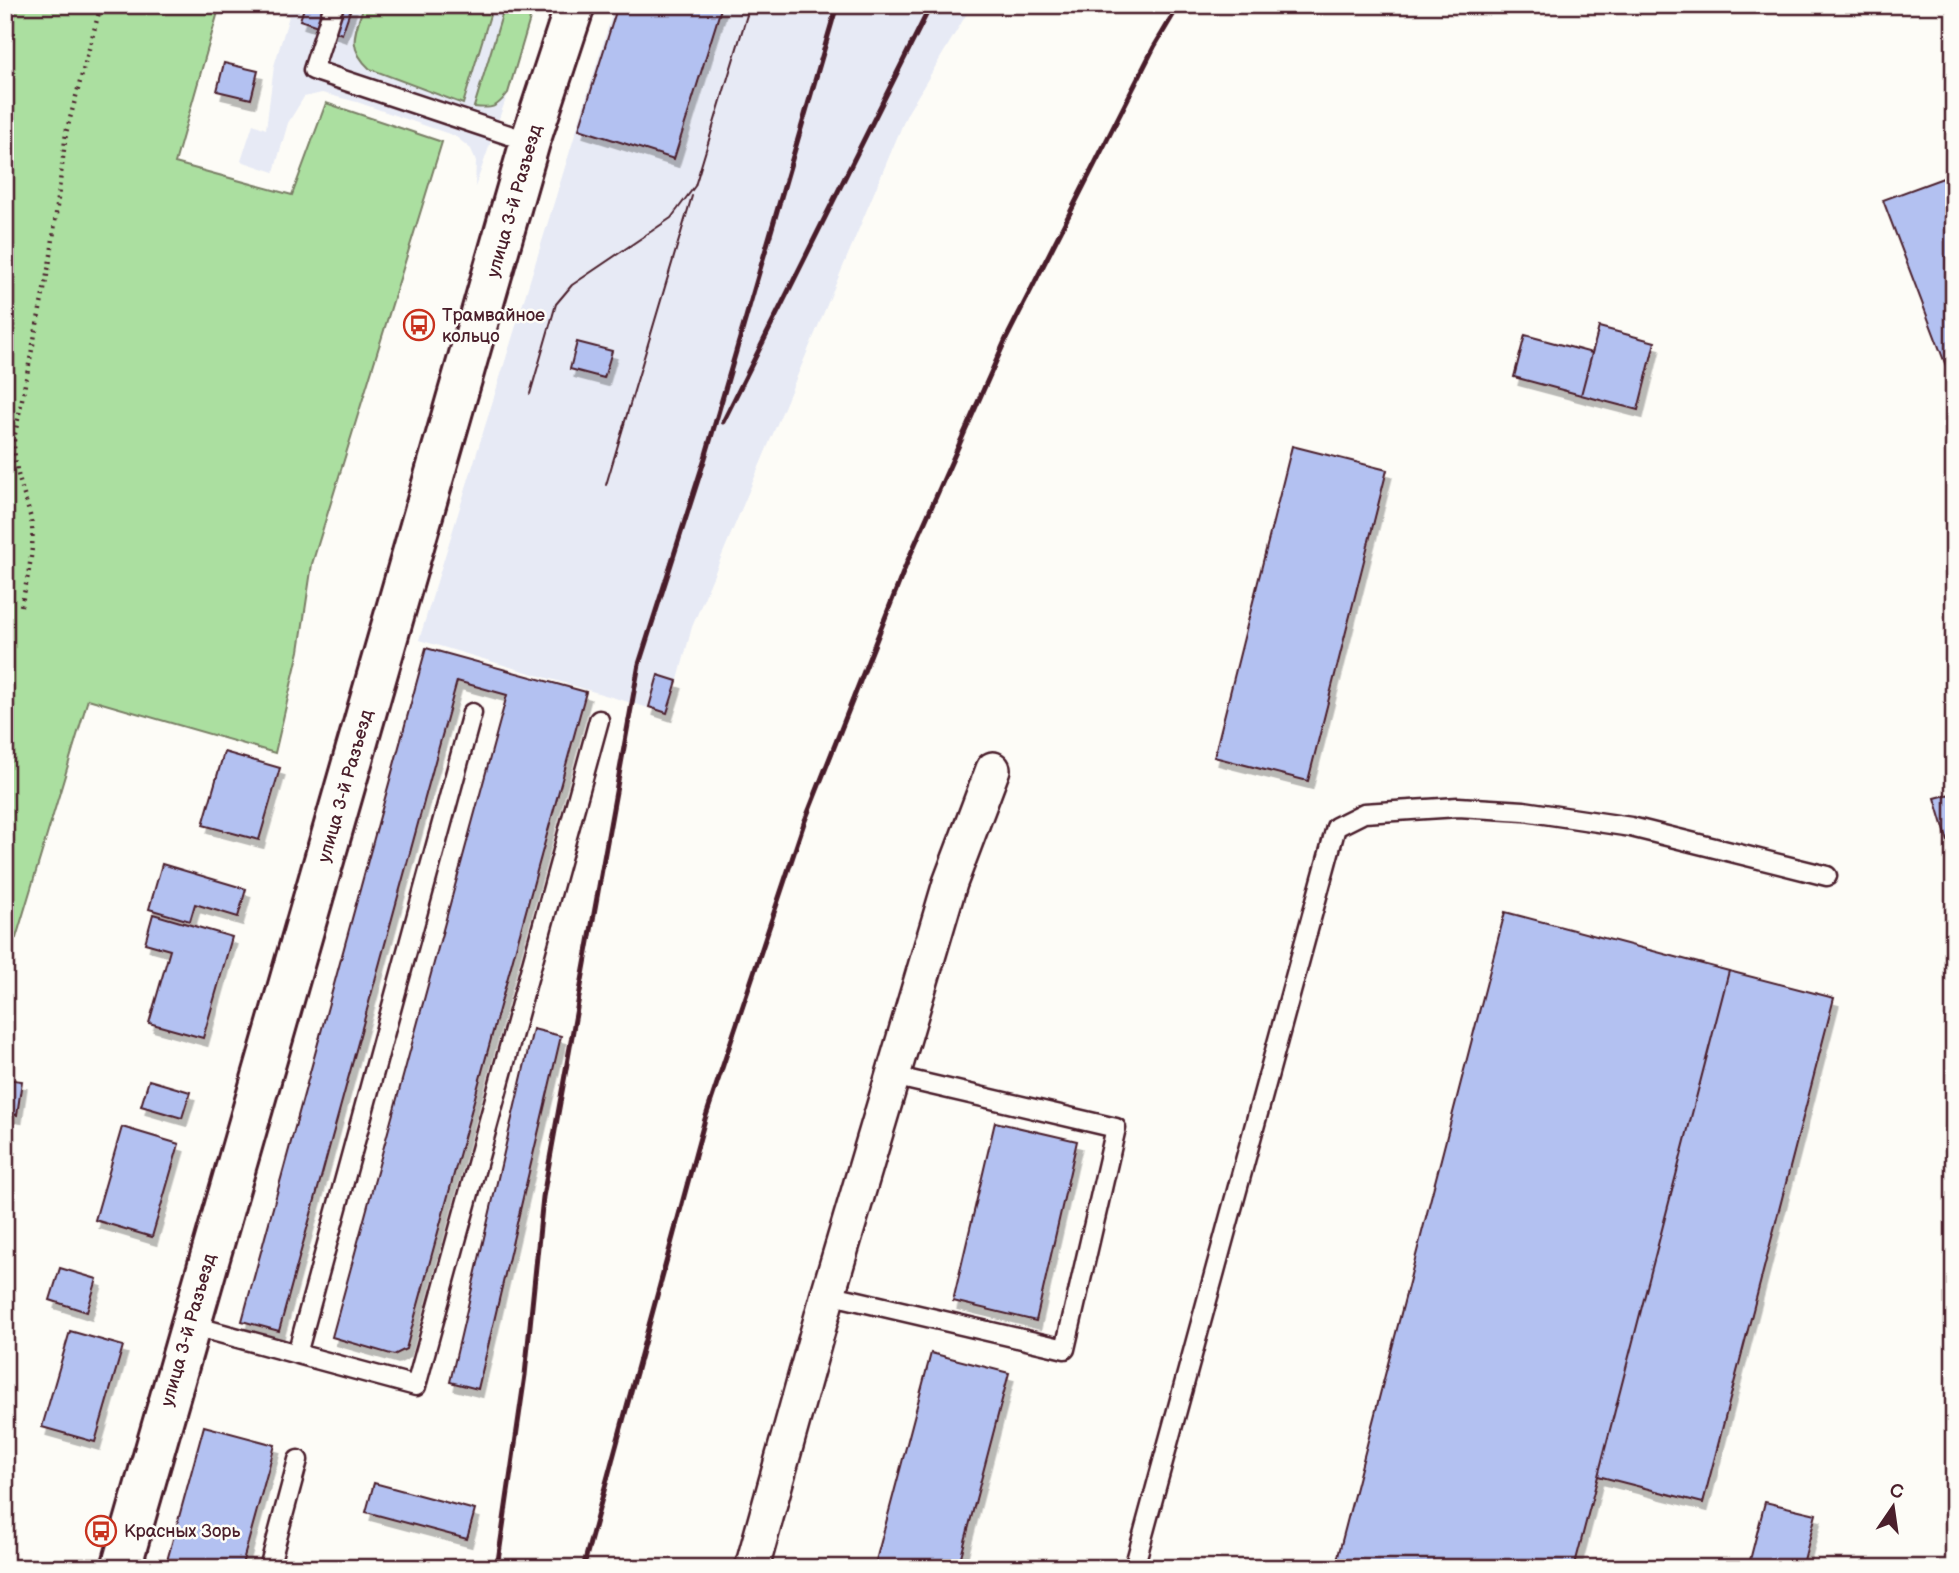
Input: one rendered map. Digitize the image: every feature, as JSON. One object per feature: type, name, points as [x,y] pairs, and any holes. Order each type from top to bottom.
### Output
[{"type":"main road","name":"улица 3-й Разъезд","points":[[121,1568],[530,142],[575,5]]},
{"type":"street","points":[[752,1568],[828,1294],[950,883],[993,769]]},
{"type":"lane","points":[[334,5],[313,70],[530,142]]},
{"type":"lane","points":[[297,1354],[472,713]]},
{"type":"lane","points":[[190,1325],[416,1387],[599,720]]},
{"type":"lane","points":[[1134,1568],[1336,827],[1364,813],[1458,807],[1524,811],[1631,827],[1827,876]]},
{"type":"lane","points":[[828,1294],[1065,1349],[1116,1128],[893,1076]]},
{"type":"lane","points":[[269,1568],[298,1460]]},
{"type":"path","points":[[20,606],[29,569],[32,522],[14,463],[14,439],[51,255],[66,133],[101,5]]},
{"type":"shaded area","points":[[255,5],[534,5],[508,93],[475,187],[476,161],[471,149],[455,136],[357,102],[322,93],[304,97],[288,123],[274,172],[241,161],[253,124],[266,129],[274,66],[289,16]]},
{"type":"shaded area","points":[[615,5],[972,5],[907,114],[692,627],[669,714],[419,640]]},
{"type":"green space","points":[[5,5],[220,5],[175,163],[292,195],[326,103],[442,142],[312,564],[299,651],[275,753],[88,699],[16,938],[5,935]]},
{"type":"green space","points":[[364,5],[493,5],[463,104],[370,69],[362,61],[355,46],[355,39]]},
{"type":"green space","points":[[505,5],[534,5],[508,93],[494,106],[474,107]]},
{"type":"building","points":[[305,5],[352,5],[342,34],[300,20]]},
{"type":"building","points":[[618,5],[722,5],[674,159],[579,129]]},
{"type":"building","points":[[224,63],[258,71],[251,99],[217,91]]},
{"type":"building","points":[[1954,174],[1954,387],[1883,200]]},
{"type":"building","points":[[1599,327],[1655,342],[1638,410],[1581,395]]},
{"type":"building","points":[[1525,335],[1592,353],[1581,395],[1514,377]]},
{"type":"building","points":[[577,342],[612,351],[604,378],[570,369]]},
{"type":"building","points":[[1292,446],[1387,470],[1308,781],[1214,757]]},
{"type":"building","points":[[426,648],[586,692],[406,1349],[394,1355],[332,1337],[507,695],[457,681],[279,1331],[242,1321]]},
{"type":"building","points":[[658,675],[677,681],[667,713],[649,707]]},
{"type":"building","points":[[224,752],[280,768],[259,840],[203,825]]},
{"type":"building","points":[[1954,793],[1954,862],[1935,798]]},
{"type":"building","points":[[162,864],[246,889],[238,917],[195,904],[190,921],[149,909]]},
{"type":"building","points":[[1505,912],[1729,971],[1574,1568],[1335,1568]]},
{"type":"building","points":[[153,914],[232,937],[203,1038],[149,1023],[170,950],[145,943]]},
{"type":"building","points":[[1729,971],[1834,998],[1703,1503],[1598,1476]]},
{"type":"building","points":[[533,1029],[561,1036],[478,1389],[450,1382]]},
{"type":"building","points":[[5,1079],[22,1081],[17,1115],[5,1113]]},
{"type":"building","points":[[149,1080],[190,1092],[182,1118],[141,1106]]},
{"type":"building","points":[[995,1122],[1077,1141],[1036,1321],[953,1301]]},
{"type":"building","points":[[122,1127],[179,1144],[152,1237],[95,1220]]},
{"type":"building","points":[[60,1268],[97,1279],[87,1312],[50,1300]]},
{"type":"building","points":[[70,1331],[123,1346],[95,1442],[42,1427]]},
{"type":"building","points":[[931,1353],[1009,1373],[958,1568],[874,1568]]},
{"type":"building","points":[[204,1426],[275,1445],[241,1568],[165,1568]]},
{"type":"building","points":[[374,1483],[475,1510],[467,1539],[366,1512]]},
{"type":"building","points":[[1765,1502],[1816,1514],[1802,1568],[1748,1568]]},
{"type":"tram line","points":[[530,394],[556,304],[572,285],[671,218],[695,186],[750,5]]},
{"type":"tram line","points":[[606,485],[692,196]]},
{"type":"railway","points":[[497,1568],[525,1375],[543,1197],[639,664],[705,458],[837,5]]},
{"type":"railway","points":[[723,422],[931,5]]},
{"type":"railway","points":[[583,1568],[705,1119],[804,823],[908,560],[1005,341],[1154,47],[1179,5]]},
{"type":"place","name":"Трамвайное кольцо","points":[[419,325]]},
{"type":"place","name":"Красных Зорь","points":[[101,1531]]}]
